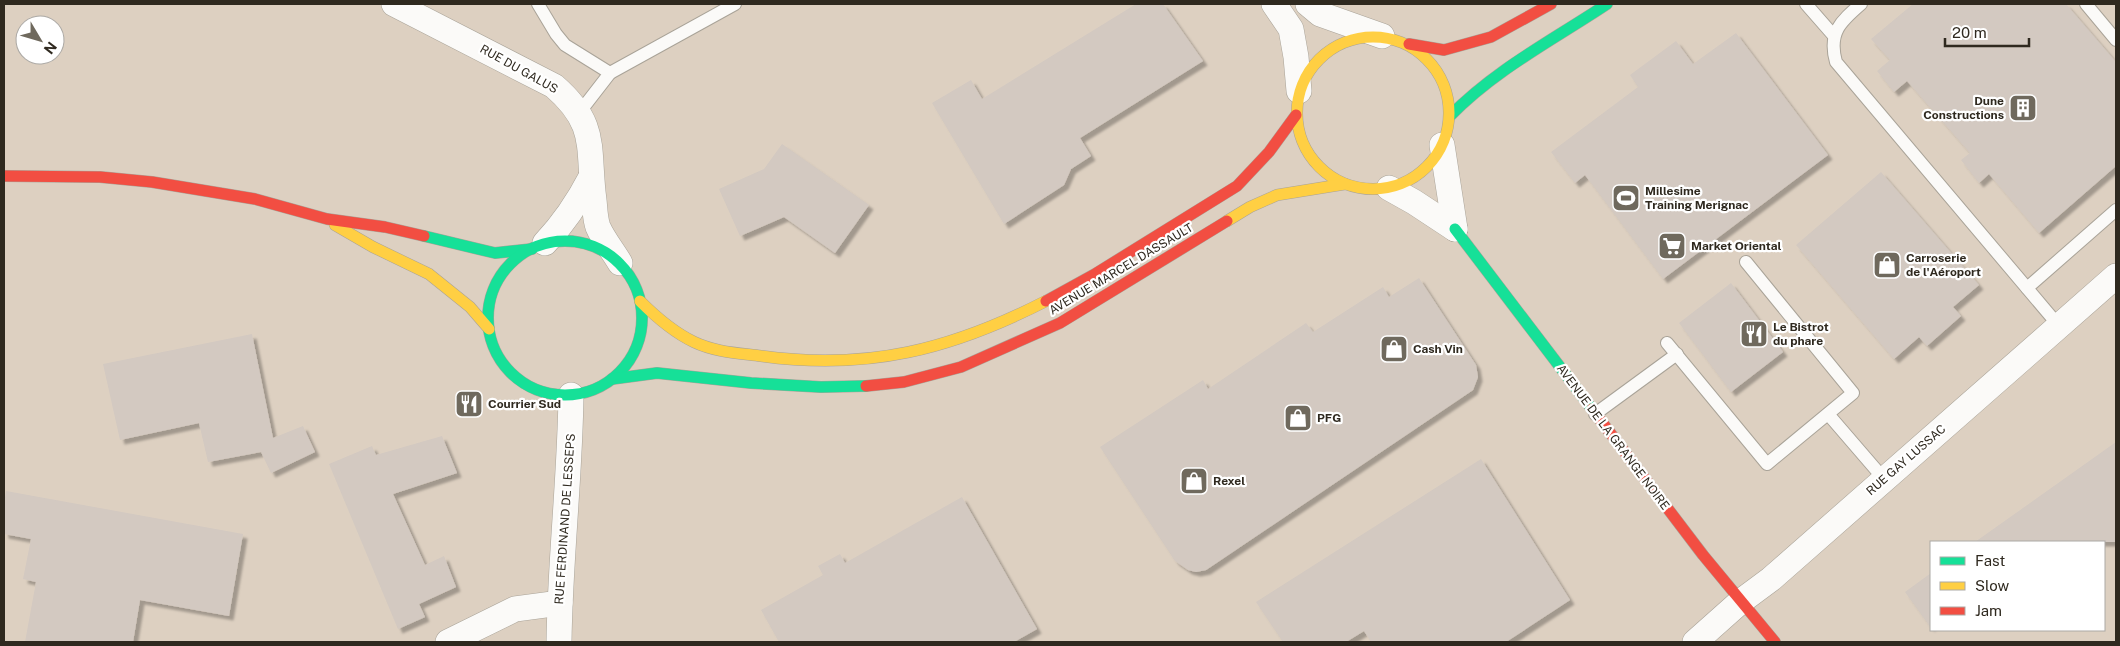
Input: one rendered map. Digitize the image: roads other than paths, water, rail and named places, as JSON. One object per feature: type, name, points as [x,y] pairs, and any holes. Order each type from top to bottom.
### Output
[{"type":"main road","points":[[1407,44],[1426,56],[1439,74],[1448,94],[1450,116],[1442,146],[1429,165],[1410,180],[1389,188],[1366,189],[1345,184],[1325,173],[1310,157],[1300,137],[1297,103],[1310,67],[1330,48],[1354,38],[1382,36],[1407,44],[1444,50],[1491,37],[1551,4]]},
{"type":"main road","points":[[1450,116],[1468,96],[1504,67],[1606,4]]},
{"type":"main road","name":"AVENUE MARCEL DASSAULT","points":[[640,300],[660,320],[695,342],[724,351],[787,360],[841,360],[893,356],[944,344],[994,326],[1044,302],[1237,186],[1281,139],[1297,103]]},
{"type":"main road","points":[[4,176],[100,177],[152,182],[255,199],[327,219],[385,227],[495,252],[565,241],[585,243],[604,251],[620,263],[633,280],[640,300],[642,322],[638,344],[627,363],[612,379],[586,392],[571,395],[548,393],[527,385],[508,371],[496,352],[489,330],[489,305],[497,282],[512,263],[538,246]]},
{"type":"main road","name":"AVENUE MARCEL DASSAULT","points":[[612,379],[657,373],[751,383],[860,387],[904,382],[932,376],[962,367],[1060,323],[1250,207],[1277,195],[1345,184]]},
{"type":"main road","points":[[327,219],[373,247],[429,274],[470,307],[489,330]]},
{"type":"main road","name":"AVENUE DE LA GRANGE NOIRE","points":[[1455,229],[1740,602],[1775,642]]},
{"type":"street","name":"RUE DU GALUS","points":[[394,4],[554,86],[567,97],[586,126],[591,148],[591,177],[598,226],[620,263]]},
{"type":"street","points":[[1274,4],[1291,30],[1296,57],[1297,103]]},
{"type":"street","points":[[1308,4],[1320,14],[1382,36]]},
{"type":"street","name":"AVENUE DE LA GRANGE NOIRE","points":[[1442,146],[1455,229]]},
{"type":"street","name":"RUE DU GALUS","points":[[538,246],[564,224],[591,177]]},
{"type":"street","name":"AVENUE DE LA GRANGE NOIRE","points":[[1389,188],[1455,229]]},
{"type":"street","name":"RUE GAY LUSSAC","points":[[1695,642],[1740,602],[1771,579],[2116,276]]},
{"type":"street","name":"RUE FERDINAND DE LESSEPS","points":[[559,642],[571,439],[571,395]]},
{"type":"street","points":[[448,642],[515,609],[560,603]]},
{"type":"lane","points":[[538,4],[556,34],[566,45],[610,73]]},
{"type":"lane","points":[[579,113],[610,73],[735,4]]},
{"type":"lane","points":[[1806,4],[1834,36]]},
{"type":"lane","points":[[1861,4],[1843,20],[1834,36],[1833,50],[1836,62],[2059,326]]},
{"type":"lane","points":[[2086,4],[2116,40]]},
{"type":"lane","points":[[2027,288],[2116,210]]},
{"type":"lane","points":[[1667,343],[1767,464],[1853,393],[1746,262]]},
{"type":"lane","points":[[1595,414],[1677,354]]},
{"type":"lane","points":[[1828,414],[1884,479]]},
{"type":"place","name":"Dune Constructions","points":[[2023,108]]},
{"type":"place","name":"Millesime Training Merignac","points":[[1626,198]]},
{"type":"place","name":"Market Oriental","points":[[1672,246]]},
{"type":"place","name":"Carroserie de l'Aéroport","points":[[1887,265]]},
{"type":"place","name":"Le Bistrot du phare","points":[[1754,334]]},
{"type":"place","name":"Cash Vin","points":[[1394,349]]},
{"type":"place","name":"Courrier Sud","points":[[469,404]]},
{"type":"place","name":"PFG","points":[[1298,418]]},
{"type":"place","name":"Rexel","points":[[1194,481]]}]
